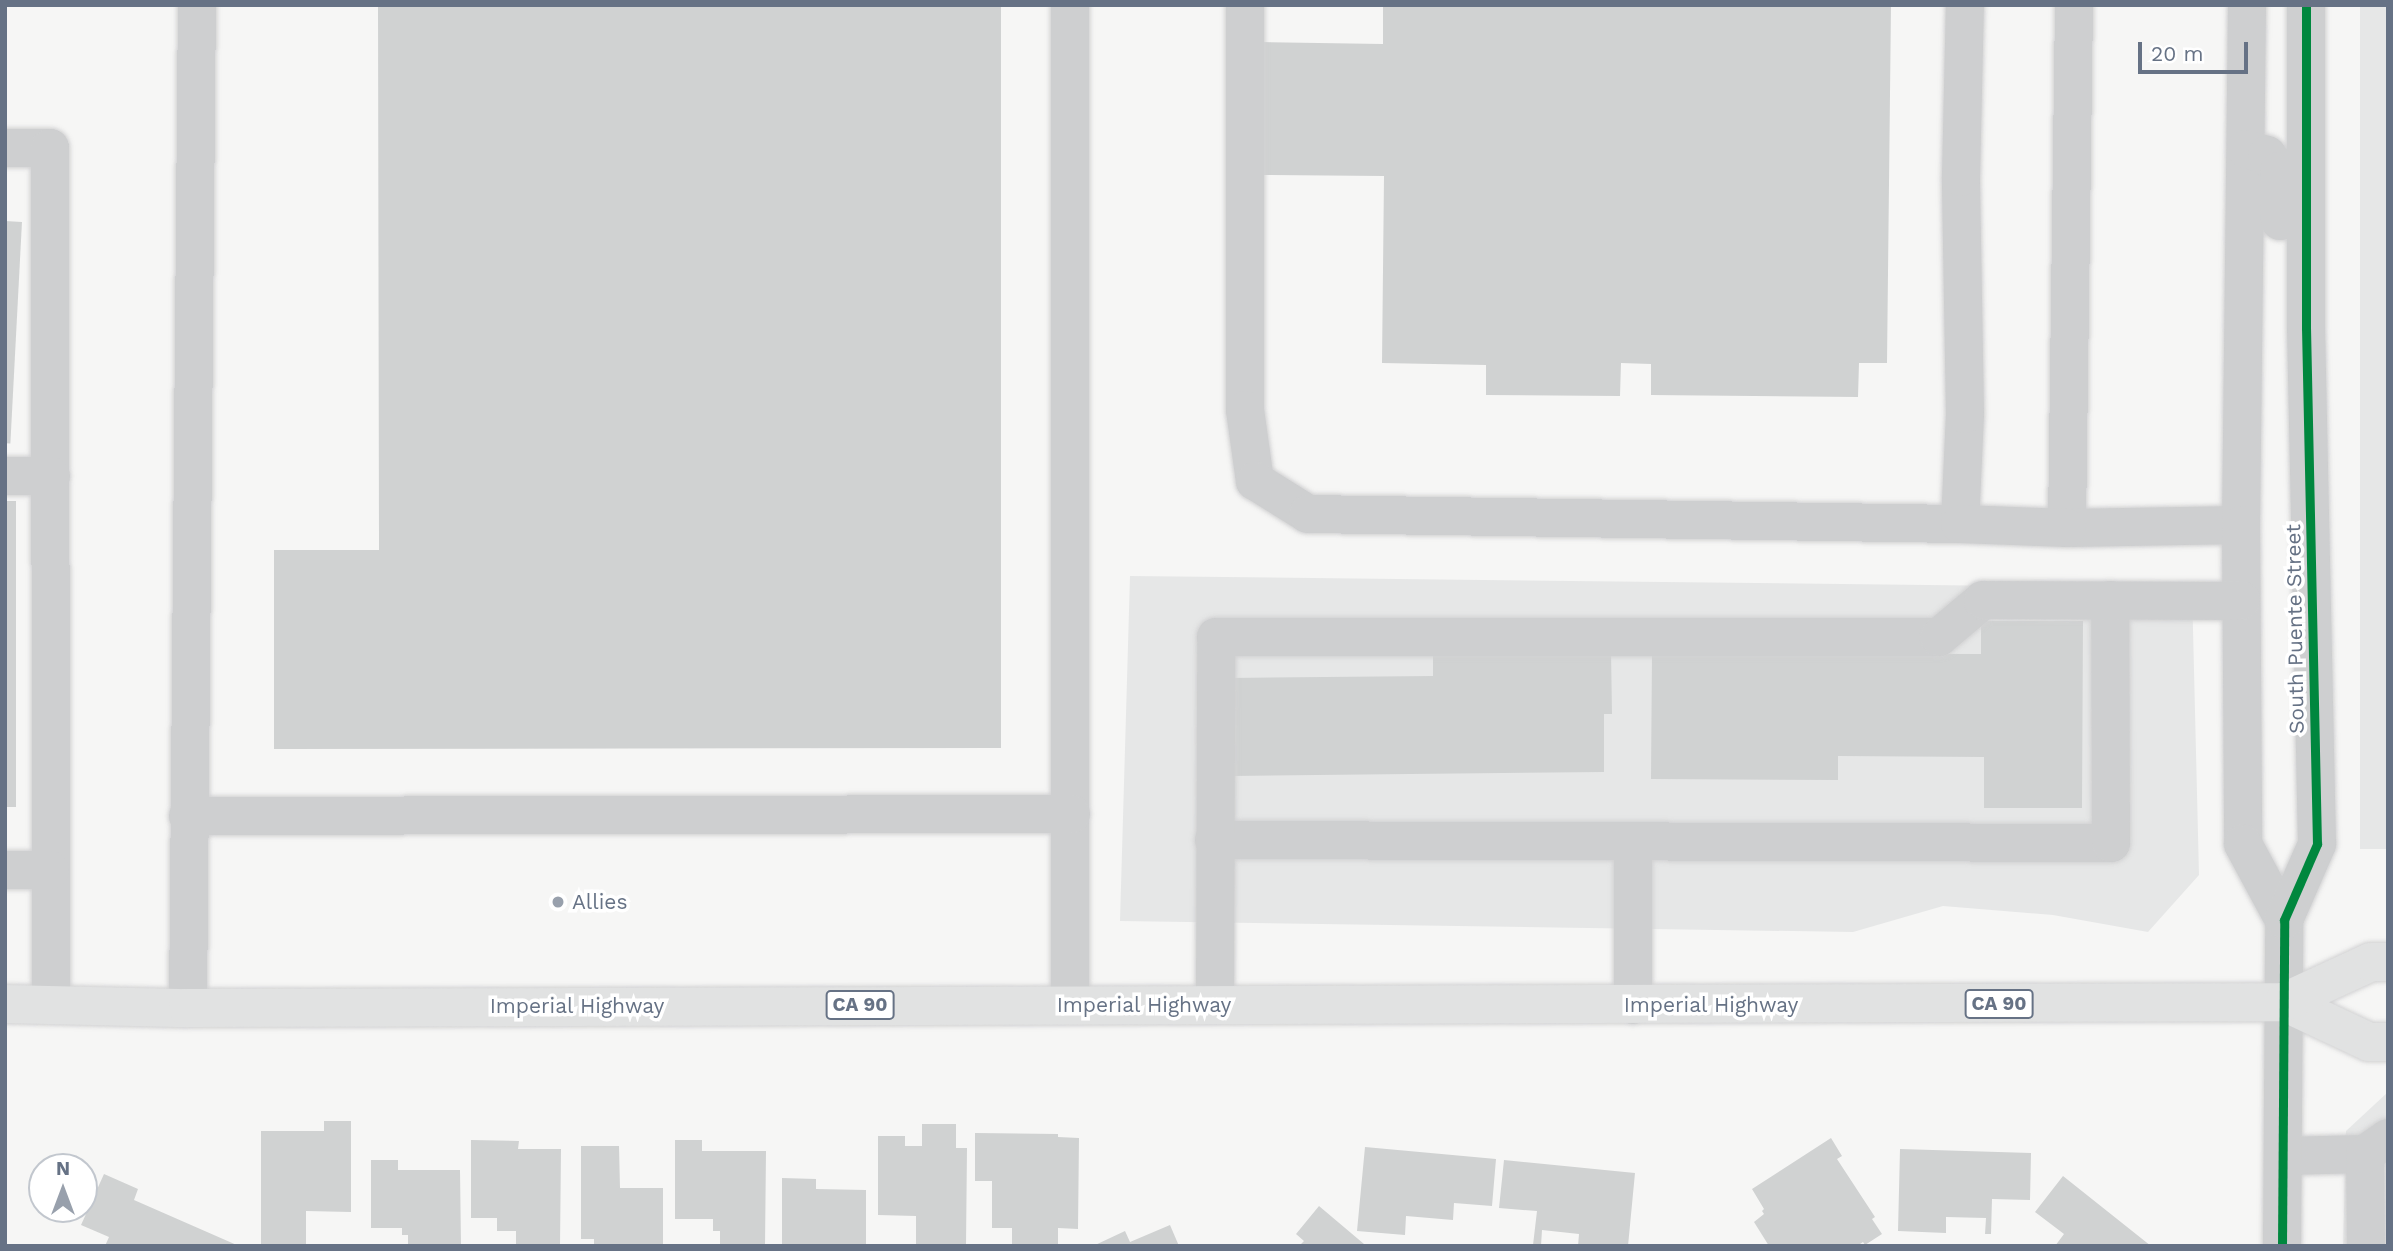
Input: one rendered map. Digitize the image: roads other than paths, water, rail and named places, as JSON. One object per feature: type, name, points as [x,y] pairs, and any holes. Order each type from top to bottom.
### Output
[{"type":"main road","name":"Imperial Highway","points":[[5,1004],[188,1008],[2284,1002],[2371,962],[2388,962]]},
{"type":"main road","name":"Imperial Highway","points":[[2284,1002],[2369,1042],[2388,1042]]},
{"type":"street","points":[[188,1008],[197,5]]},
{"type":"street","points":[[1070,5],[1070,1005]]},
{"type":"street","points":[[1245,5],[1245,410],[1255,481],[1308,514],[2067,528],[2241,525]]},
{"type":"street","points":[[1960,524],[1965,414],[1961,177],[1965,5]]},
{"type":"street","points":[[2067,528],[2074,5]]},
{"type":"street","name":"South Puente Street","points":[[2247,5],[2241,525],[2243,844],[2284,920]]},
{"type":"street","name":"South Puente Street","points":[[2282,1246],[2284,920],[2317,844],[2306,328],[2306,5]]},
{"type":"street","points":[[5,148],[50,148],[51,1005]]},
{"type":"street","points":[[2246,149],[2267,155],[2279,171],[2283,299],[2287,315],[2306,328]]},
{"type":"street","points":[[5,476],[51,477]]},
{"type":"street","points":[[1215,1005],[1216,637],[1939,637],[1983,600],[2241,601]]},
{"type":"street","points":[[1214,840],[2111,843],[2110,600]]},
{"type":"street","points":[[188,816],[1071,814]]},
{"type":"street","points":[[1633,841],[1633,1005]]},
{"type":"street","points":[[5,870],[50,870]]},
{"type":"street","points":[[2283,1156],[2376,1146],[2366,1246]]},
{"type":"place","name":"Allies","points":[[558,902]]}]
